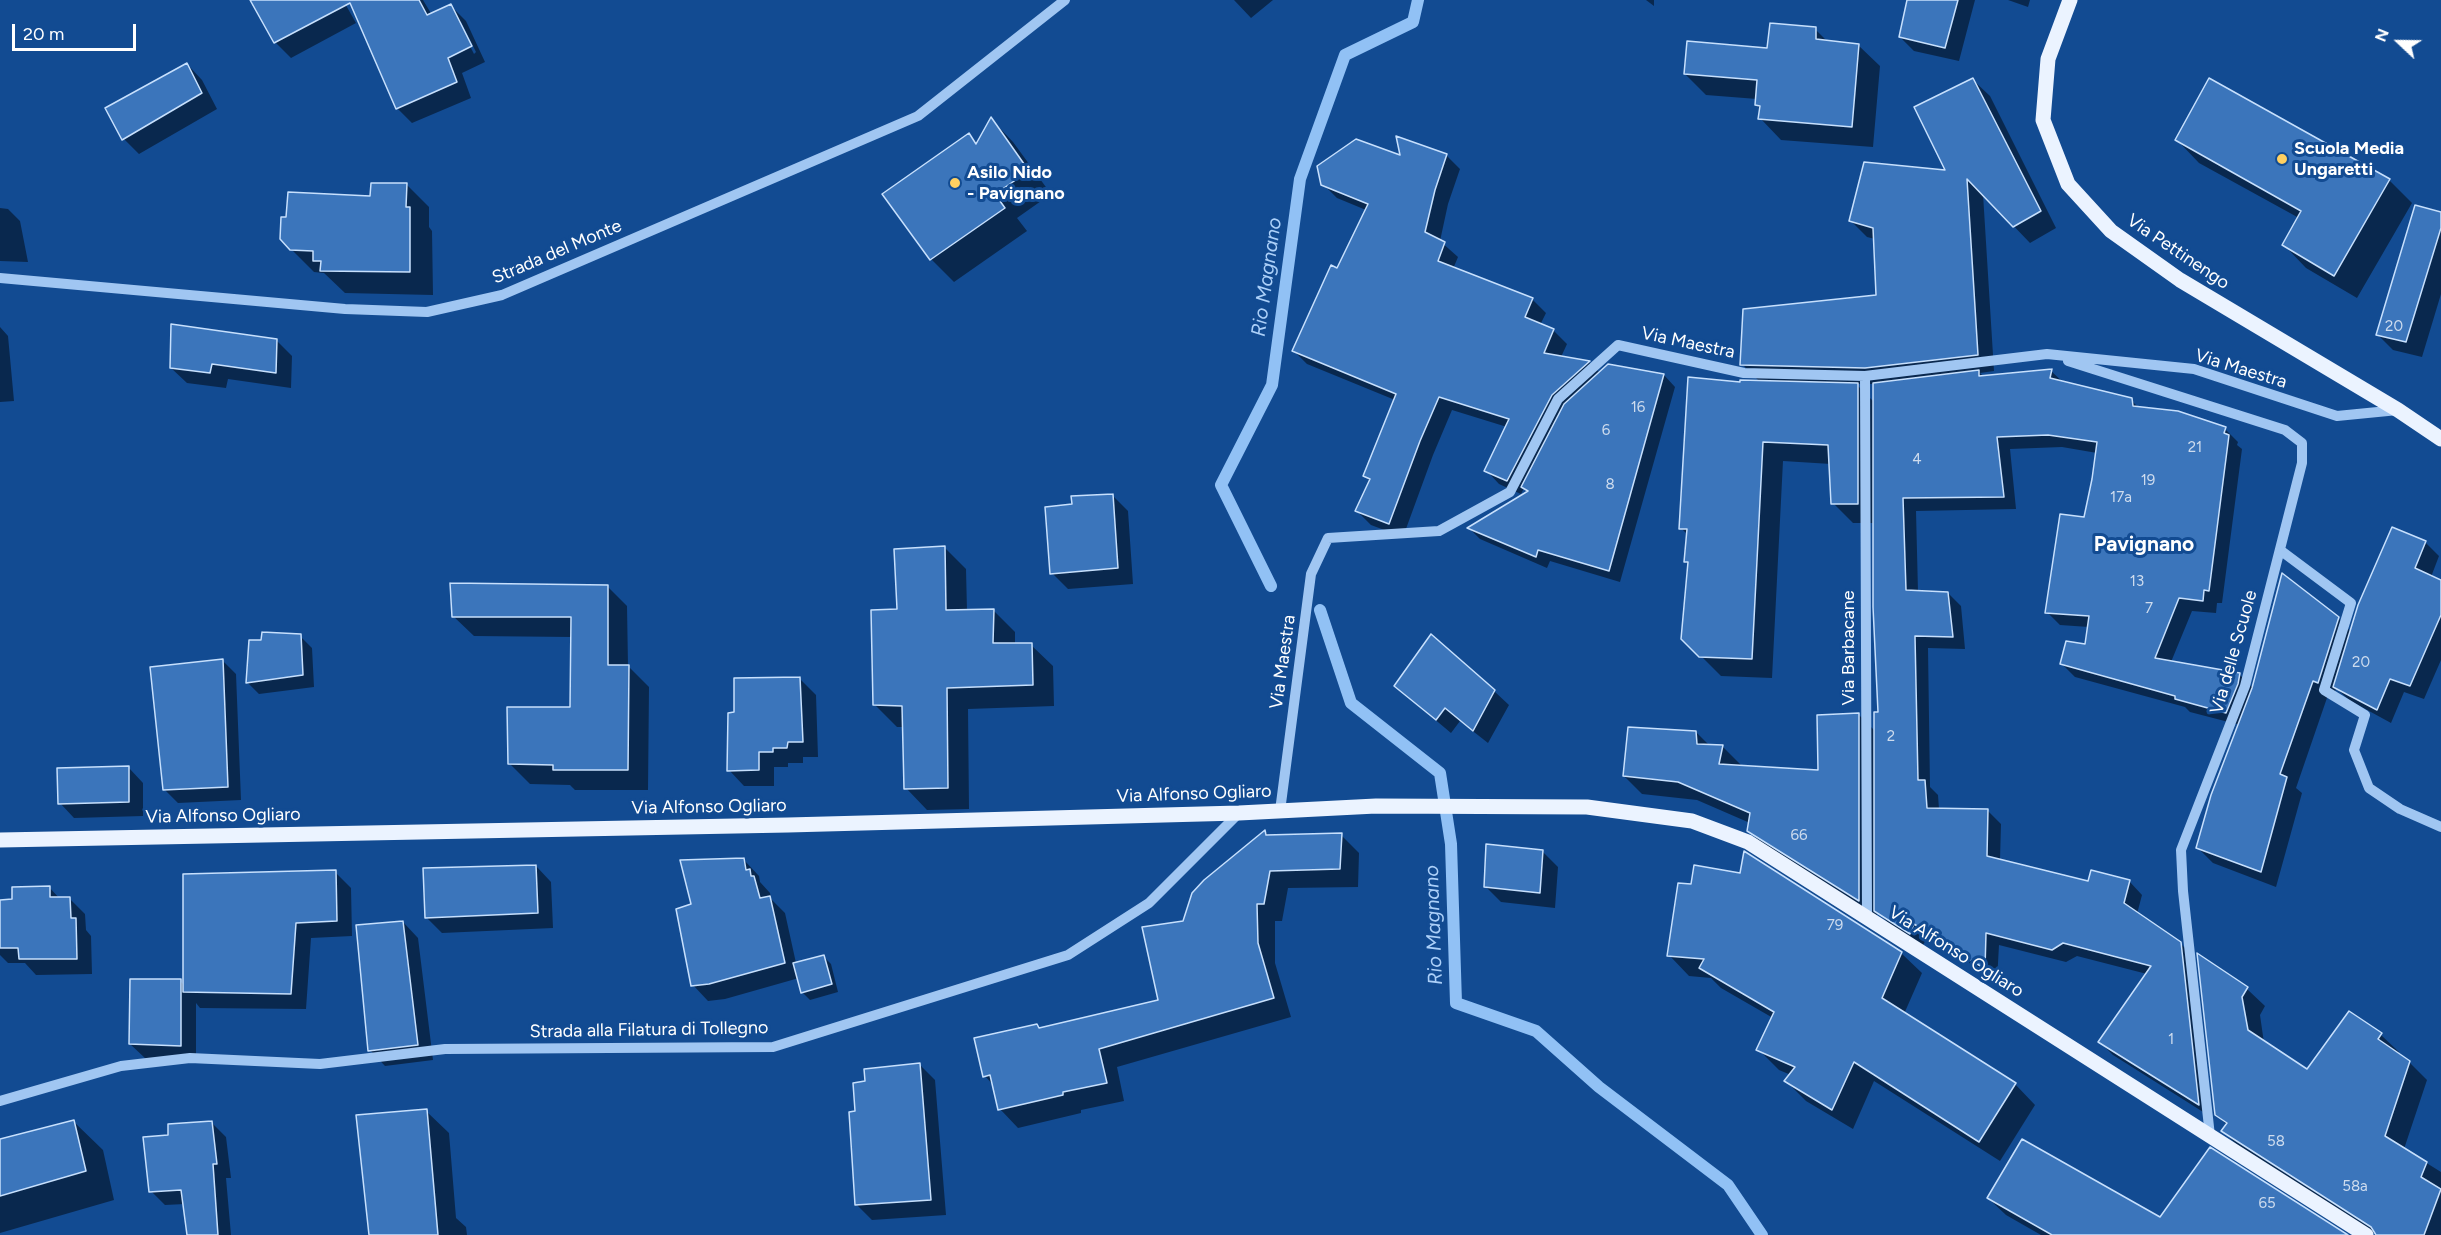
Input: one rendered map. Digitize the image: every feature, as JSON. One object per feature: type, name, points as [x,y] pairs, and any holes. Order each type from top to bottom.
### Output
[{"type":"main road","name":"Via Pettinengo","points":[[2070,0],[2048,59],[2043,120],[2068,184],[2111,231],[2180,279],[2398,410],[2441,439]]},
{"type":"main road","name":"Via Alfonso Ogliaro","points":[[0,840],[788,825],[1377,807],[1587,807],[1692,821],[1748,842],[2366,1235]]},
{"type":"street","name":"Strada del Monte","points":[[0,278],[345,309],[427,312],[502,295],[918,116],[1065,0]]},
{"type":"street","name":"Via Maestra","points":[[1280,811],[1311,574],[1328,538],[1438,531],[1510,492],[1558,399],[1618,345],[1744,373],[1865,376],[2047,354],[2194,369],[2337,416],[2398,410]]},
{"type":"street","name":"Via delle Scuole","points":[[2047,354],[2285,430],[2302,443],[2302,463],[2245,686],[2181,850],[2183,891],[2210,1136]]},
{"type":"street","name":"Via Barbacane","points":[[1865,376],[1867,919]]},
{"type":"street","points":[[2280,550],[2351,603],[2324,690],[2365,715],[2354,750],[2369,788],[2400,809],[2441,827]]},
{"type":"street","name":"Strada alla Filatura di Tollegno","points":[[0,1101],[121,1066],[190,1058],[320,1064],[445,1049],[773,1047],[1068,955],[1149,903],[1239,813]]},
{"type":"building","points":[[250,0],[419,0],[427,15],[451,4],[472,46],[448,58],[457,82],[396,109],[350,3],[274,43]]},
{"type":"building","points":[[1907,0],[1958,0],[1945,48],[1899,37]]},
{"type":"building","points":[[1770,23],[1816,27],[1816,39],[1859,44],[1852,127],[1758,119],[1760,106],[1755,105],[1757,80],[1684,74],[1687,41],[1767,48]]},
{"type":"building","points":[[187,63],[202,93],[122,140],[105,108]]},
{"type":"building","points":[[1973,78],[2041,211],[2013,227],[1967,179],[1978,355],[1865,368],[1740,365],[1743,309],[1876,295],[1873,228],[1849,221],[1864,162],[1945,170],[1914,107]]},
{"type":"building","name":"Scuola Media Ungaretti","points":[[2209,78],[2390,179],[2334,276],[2282,245],[2301,211],[2175,140]]},
{"type":"building","name":"Asilo Nido - Pavignano","points":[[991,117],[1029,171],[995,194],[1005,208],[930,260],[882,194],[969,133],[976,144]]},
{"type":"building","points":[[1396,136],[1447,154],[1425,232],[1445,242],[1438,261],[1533,298],[1525,317],[1554,329],[1544,353],[1590,361],[1552,395],[1507,481],[1484,471],[1509,419],[1439,397],[1389,524],[1355,511],[1370,479],[1363,476],[1396,394],[1292,351],[1331,265],[1337,268],[1368,204],[1321,185],[1317,166],[1356,139],[1400,155]]},
{"type":"building","points":[[371,183],[407,183],[406,207],[410,207],[410,272],[320,271],[321,261],[313,261],[313,251],[290,250],[280,239],[281,217],[286,217],[288,192],[370,196]]},
{"type":"building","points":[[2415,205],[2441,212],[2441,228],[2406,342],[2376,335]]},
{"type":"building","points":[[171,324],[277,339],[276,373],[212,364],[210,373],[170,368]]},
{"type":"building","points":[[1608,364],[1664,374],[1609,571],[1538,550],[1536,557],[1467,528],[1528,491],[1521,487],[1564,404]]},
{"type":"building","points":[[2052,369],[2050,378],[2132,398],[2133,406],[2178,411],[2226,427],[2224,433],[2229,435],[2209,591],[2204,590],[2203,601],[2179,598],[2155,658],[2240,673],[2238,684],[2226,713],[2175,699],[2175,696],[2060,664],[2066,641],[2085,644],[2089,616],[2045,613],[2060,514],[2084,517],[2097,442],[2048,435],[1997,437],[2004,497],[1903,498],[1906,590],[1948,592],[1953,637],[1915,636],[1918,780],[1925,780],[1927,808],[1988,809],[1987,856],[2088,881],[2091,870],[2130,880],[2124,903],[2181,942],[2199,1105],[2098,1042],[2151,966],[2063,943],[2052,950],[1986,933],[1985,969],[1914,924],[1910,934],[1874,911],[1874,712],[1878,712],[1873,607],[1873,383],[1979,370],[1979,376]]},
{"type":"building","points":[[1688,377],[1740,382],[1740,380],[1858,383],[1858,504],[1831,504],[1828,445],[1763,442],[1752,659],[1699,657],[1681,639],[1688,562],[1684,562],[1687,529],[1679,529]]},
{"type":"building","points":[[1113,494],[1118,568],[1050,574],[1045,507],[1072,504],[1071,496]]},
{"type":"building","points":[[2392,527],[2426,541],[2415,568],[2441,580],[2441,615],[2410,686],[2390,679],[2377,710],[2333,687],[2358,605]]},
{"type":"building","points":[[945,546],[946,610],[994,609],[993,643],[1032,643],[1033,685],[947,688],[948,788],[904,789],[902,706],[873,705],[871,610],[897,609],[894,549]]},
{"type":"building","points":[[2282,573],[2339,617],[2318,683],[2313,681],[2280,774],[2287,777],[2261,872],[2196,848],[2211,795],[2252,688]]},
{"type":"building","points":[[450,583],[608,585],[608,665],[629,665],[628,770],[553,770],[553,765],[508,764],[507,707],[570,707],[571,617],[452,617]]},
{"type":"building","points":[[262,632],[301,634],[303,675],[246,683],[249,640],[261,640]]},
{"type":"building","points":[[1431,634],[1495,690],[1473,731],[1445,708],[1436,720],[1394,686]]},
{"type":"building","points":[[223,659],[228,787],[163,790],[150,667]]},
{"type":"building","points":[[800,677],[803,742],[788,742],[787,748],[773,748],[773,752],[759,752],[759,770],[727,771],[728,713],[734,712],[734,678]]},
{"type":"building","points":[[1859,713],[1859,901],[1747,831],[1750,813],[1678,782],[1623,776],[1628,727],[1696,731],[1697,744],[1723,745],[1719,764],[1818,770],[1817,715]]},
{"type":"building","points":[[129,766],[129,802],[58,804],[57,768]]},
{"type":"building","points":[[1265,830],[1266,835],[1342,833],[1340,869],[1270,871],[1264,904],[1257,904],[1258,943],[1274,998],[1099,1049],[1107,1083],[1063,1092],[1063,1095],[998,1110],[990,1075],[983,1077],[974,1038],[1037,1024],[1039,1028],[1158,1000],[1142,927],[1183,921],[1192,893],[1204,880]]},
{"type":"building","points":[[1486,844],[1543,850],[1540,893],[1484,887]]},
{"type":"building","points":[[1744,851],[1902,952],[1882,998],[2016,1083],[1979,1142],[1854,1062],[1832,1110],[1784,1081],[1795,1067],[1756,1050],[1774,1012],[1699,968],[1704,959],[1667,956],[1678,883],[1691,884],[1694,865],[1740,873]]},
{"type":"building","points":[[744,858],[746,870],[750,869],[751,876],[754,876],[760,898],[770,896],[785,963],[709,984],[691,986],[676,909],[691,904],[680,860]]},
{"type":"building","points":[[536,865],[538,913],[425,918],[423,868]]},
{"type":"building","points":[[336,870],[337,921],[296,923],[291,994],[183,992],[183,874]]},
{"type":"building","points":[[50,886],[50,897],[70,897],[71,918],[76,918],[77,959],[19,959],[18,948],[0,948],[0,900],[12,899],[12,887]]},
{"type":"building","points":[[403,921],[418,1045],[368,1051],[356,925]]},
{"type":"building","points":[[2197,953],[2248,987],[2242,997],[2248,1030],[2307,1069],[2349,1011],[2382,1033],[2378,1039],[2410,1061],[2385,1136],[2427,1162],[2421,1177],[2441,1189],[2424,1235],[2376,1235],[2371,1227],[2221,1131],[2227,1123],[2215,1115]]},
{"type":"building","points":[[824,955],[832,984],[801,993],[793,963]]},
{"type":"building","points":[[130,979],[181,979],[181,1046],[129,1044]]},
{"type":"building","points":[[920,1063],[931,1200],[855,1205],[849,1112],[855,1111],[853,1083],[865,1081],[864,1069]]},
{"type":"building","points":[[427,1109],[438,1235],[369,1235],[356,1115]]},
{"type":"building","points":[[74,1120],[86,1171],[0,1196],[0,1139]]},
{"type":"building","points":[[212,1121],[217,1164],[213,1164],[218,1235],[187,1235],[181,1190],[149,1192],[143,1137],[168,1135],[168,1124]]},
{"type":"building","points":[[2022,1139],[2160,1217],[2210,1147],[2348,1235],[2052,1235],[1987,1198]]},
{"type":"waterway","name":"Rio Magnano","points":[[1271,586],[1221,485],[1272,385],[1300,179],[1345,55],[1413,22],[1418,0]]},
{"type":"waterway","name":"Rio Magnano","points":[[1320,610],[1351,703],[1440,773],[1451,844],[1456,1003],[1536,1031],[1599,1087],[1728,1185],[1762,1235]]},
{"type":"place","name":"Scuola Media Ungaretti","points":[[2282,159]]},
{"type":"place","name":"Asilo Nido - Pavignano","points":[[955,183]]},
{"type":"district","name":"Pavignano","points":[[2144,545]]}]
